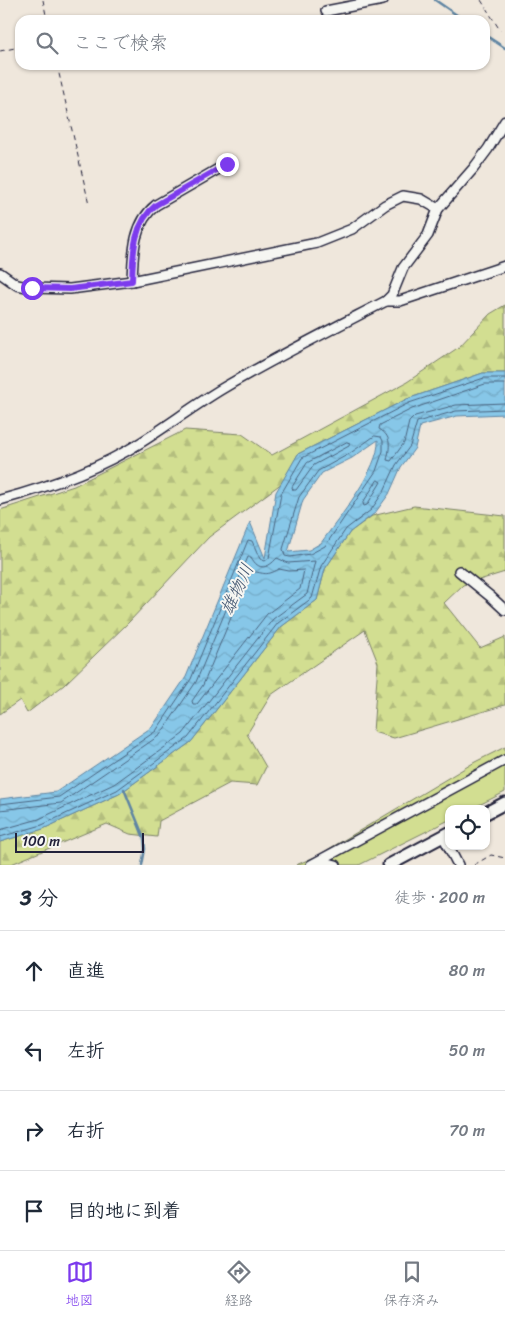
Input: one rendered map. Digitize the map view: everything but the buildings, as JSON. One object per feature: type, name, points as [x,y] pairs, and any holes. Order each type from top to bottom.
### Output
[{"type":"street","points":[[326,11],[383,0]]},
{"type":"street","points":[[0,500],[44,488],[94,467],[130,448],[231,383],[386,301],[392,295],[403,268],[428,235],[438,209],[483,156],[505,122]]},
{"type":"street","points":[[132,281],[136,240],[139,227],[146,214],[156,205],[227,164]]},
{"type":"street","points":[[0,273],[17,285],[32,288],[70,289],[132,281],[317,243],[352,229],[385,205],[403,196],[421,200],[438,209]]},
{"type":"street","points":[[386,301],[400,301],[505,266]]},
{"type":"street","points":[[459,572],[505,610]]},
{"type":"street","points":[[311,865],[505,760]]},
{"type":"street","points":[[490,811],[505,804]]},
{"type":"street","points":[[388,865],[445,836]]},
{"type":"street","points":[[452,850],[458,865]]},
{"type":"street","points":[[321,861],[336,865]]},
{"type":"path","points":[[43,0],[46,15]]},
{"type":"path","points":[[481,0],[498,27],[505,34]]},
{"type":"path","points":[[0,51],[15,47]]},
{"type":"path","points":[[58,70],[89,204]]},
{"type":"path","points":[[474,865],[491,855],[505,858]]},
{"type":"green space","points":[[505,305],[505,373],[483,373],[407,399],[298,454],[282,483],[209,537],[129,622],[64,685],[27,713],[20,700],[0,714],[0,510],[74,486],[185,430],[242,434],[272,455],[407,382],[459,347],[490,314]]},
{"type":"green space","points":[[414,506],[505,516],[505,572],[463,585],[444,603],[480,648],[505,637],[505,705],[394,738],[373,732],[378,663],[365,630],[271,695],[247,734],[266,767],[257,785],[230,783],[159,821],[157,837],[130,834],[107,824],[9,865],[0,865],[0,842],[43,829],[119,794],[191,742],[281,627],[317,600],[325,569],[350,532],[372,516]]},
{"type":"green space","points":[[505,747],[505,792],[479,805],[445,805],[445,822],[359,865],[296,865],[317,856],[475,762]]},
{"type":"water","name":"雄物川","points":[[483,373],[505,373],[505,414],[457,416],[420,426],[415,448],[401,467],[389,494],[375,513],[350,532],[325,569],[317,600],[281,627],[191,742],[119,794],[43,829],[0,842],[0,799],[56,792],[152,727],[186,677],[250,522],[265,558],[276,492],[298,454],[407,399]],"holes":[[[378,440],[377,451],[372,465],[357,493],[321,543],[309,550],[288,552],[303,500],[322,473],[352,458]]]},
{"type":"waterway","points":[[435,0],[457,15]]},
{"type":"waterway","points":[[490,38],[505,48]]},
{"type":"waterway","points":[[124,789],[144,838],[145,849],[142,865]]},
{"type":"route","points":[[32,288],[70,289],[132,281],[136,240],[139,227],[146,214],[156,205],[227,164]]}]
